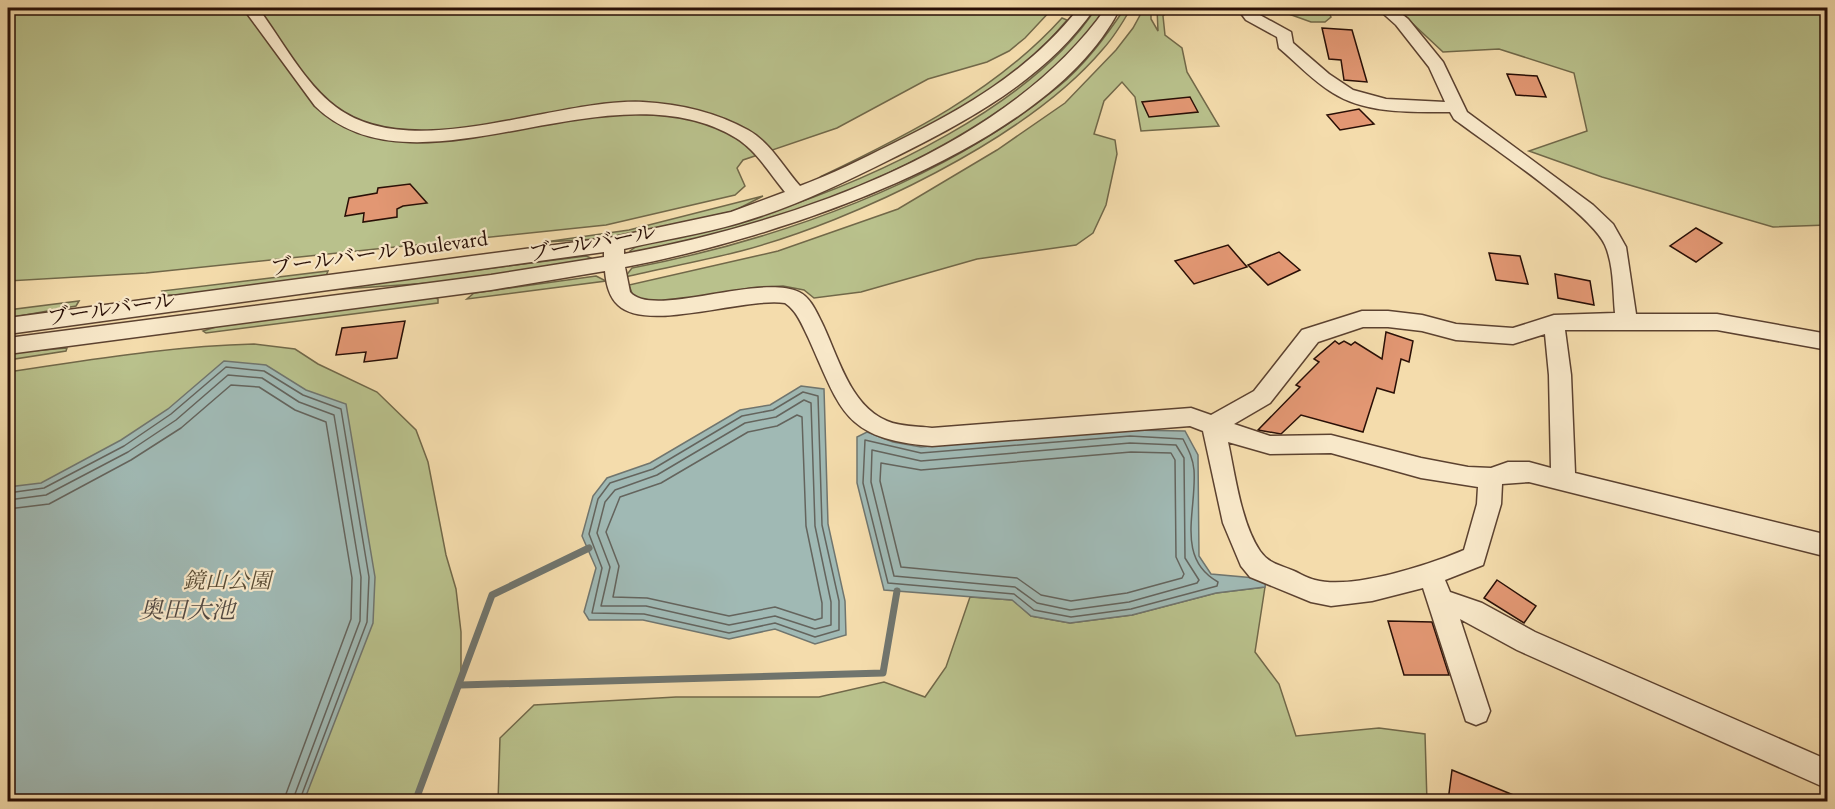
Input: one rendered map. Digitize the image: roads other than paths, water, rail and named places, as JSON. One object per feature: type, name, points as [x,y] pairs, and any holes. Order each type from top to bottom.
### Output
[{"type":"street","points":[[250,8],[331,112],[366,130],[416,137],[612,108],[667,109],[708,118],[743,135],[766,157],[796,194]]},
{"type":"street","name":"ブールバール Boulevard","points":[[8,326],[614,254],[735,218],[907,146],[998,93],[1036,64],[1068,32],[1087,8]]},
{"type":"street","name":"ブールバール","points":[[8,346],[744,234],[806,214],[915,167],[964,141],[1039,92],[1081,50],[1113,8]]},
{"type":"street","points":[[1245,8],[1252,17],[1285,34],[1286,45],[1345,93],[1357,98],[1408,106],[1456,107]]},
{"type":"street","points":[[1385,8],[1402,22],[1437,66],[1460,115],[1586,210],[1606,229],[1616,247],[1622,268],[1626,322]]},
{"type":"street","points":[[614,254],[620,292],[626,301],[642,309],[668,308],[762,292],[790,296],[804,310],[844,396],[858,414],[896,434],[932,437],[1191,417],[1254,442],[1270,445],[1331,444],[1421,468],[1468,477],[1491,478],[1508,472],[1529,472],[1827,546]]},
{"type":"street","points":[[1213,425],[1262,397],[1310,336],[1362,319],[1388,319],[1422,323],[1456,332],[1513,336],[1554,323],[1581,321],[1717,322],[1827,342]]},
{"type":"street","points":[[1554,323],[1560,375],[1563,480]]},
{"type":"street","points":[[1213,425],[1230,501],[1244,546],[1260,569],[1316,593],[1364,591],[1405,583],[1429,572],[1452,568],[1474,557],[1489,504],[1491,478]]},
{"type":"street","points":[[1429,572],[1441,601],[1476,711]]},
{"type":"street","points":[[1441,601],[1473,611],[1526,641],[1827,775]]},
{"type":"water","name":"奥田大池","points":[[224,361],[266,365],[306,390],[346,404],[375,577],[373,623],[304,801],[8,801],[8,487],[41,483],[121,440],[168,409]]},
{"type":"water","points":[[801,386],[824,389],[828,524],[845,601],[846,635],[815,644],[775,629],[729,639],[643,620],[589,620],[584,612],[596,568],[582,536],[593,496],[607,478],[650,463],[740,410],[770,405]]},
{"type":"water","points":[[1130,430],[1185,431],[1198,455],[1199,556],[1211,574],[1266,579],[1265,587],[1216,593],[1132,615],[1070,623],[1031,616],[1012,600],[884,590],[857,483],[857,437],[867,432],[893,442],[921,447]]},
{"type":"waterway","points":[[415,802],[492,595],[589,548]]},
{"type":"waterway","points":[[461,685],[883,673],[897,591]]},
{"type":"park label","name":"鏡山公園","points":[[227,580]]}]
